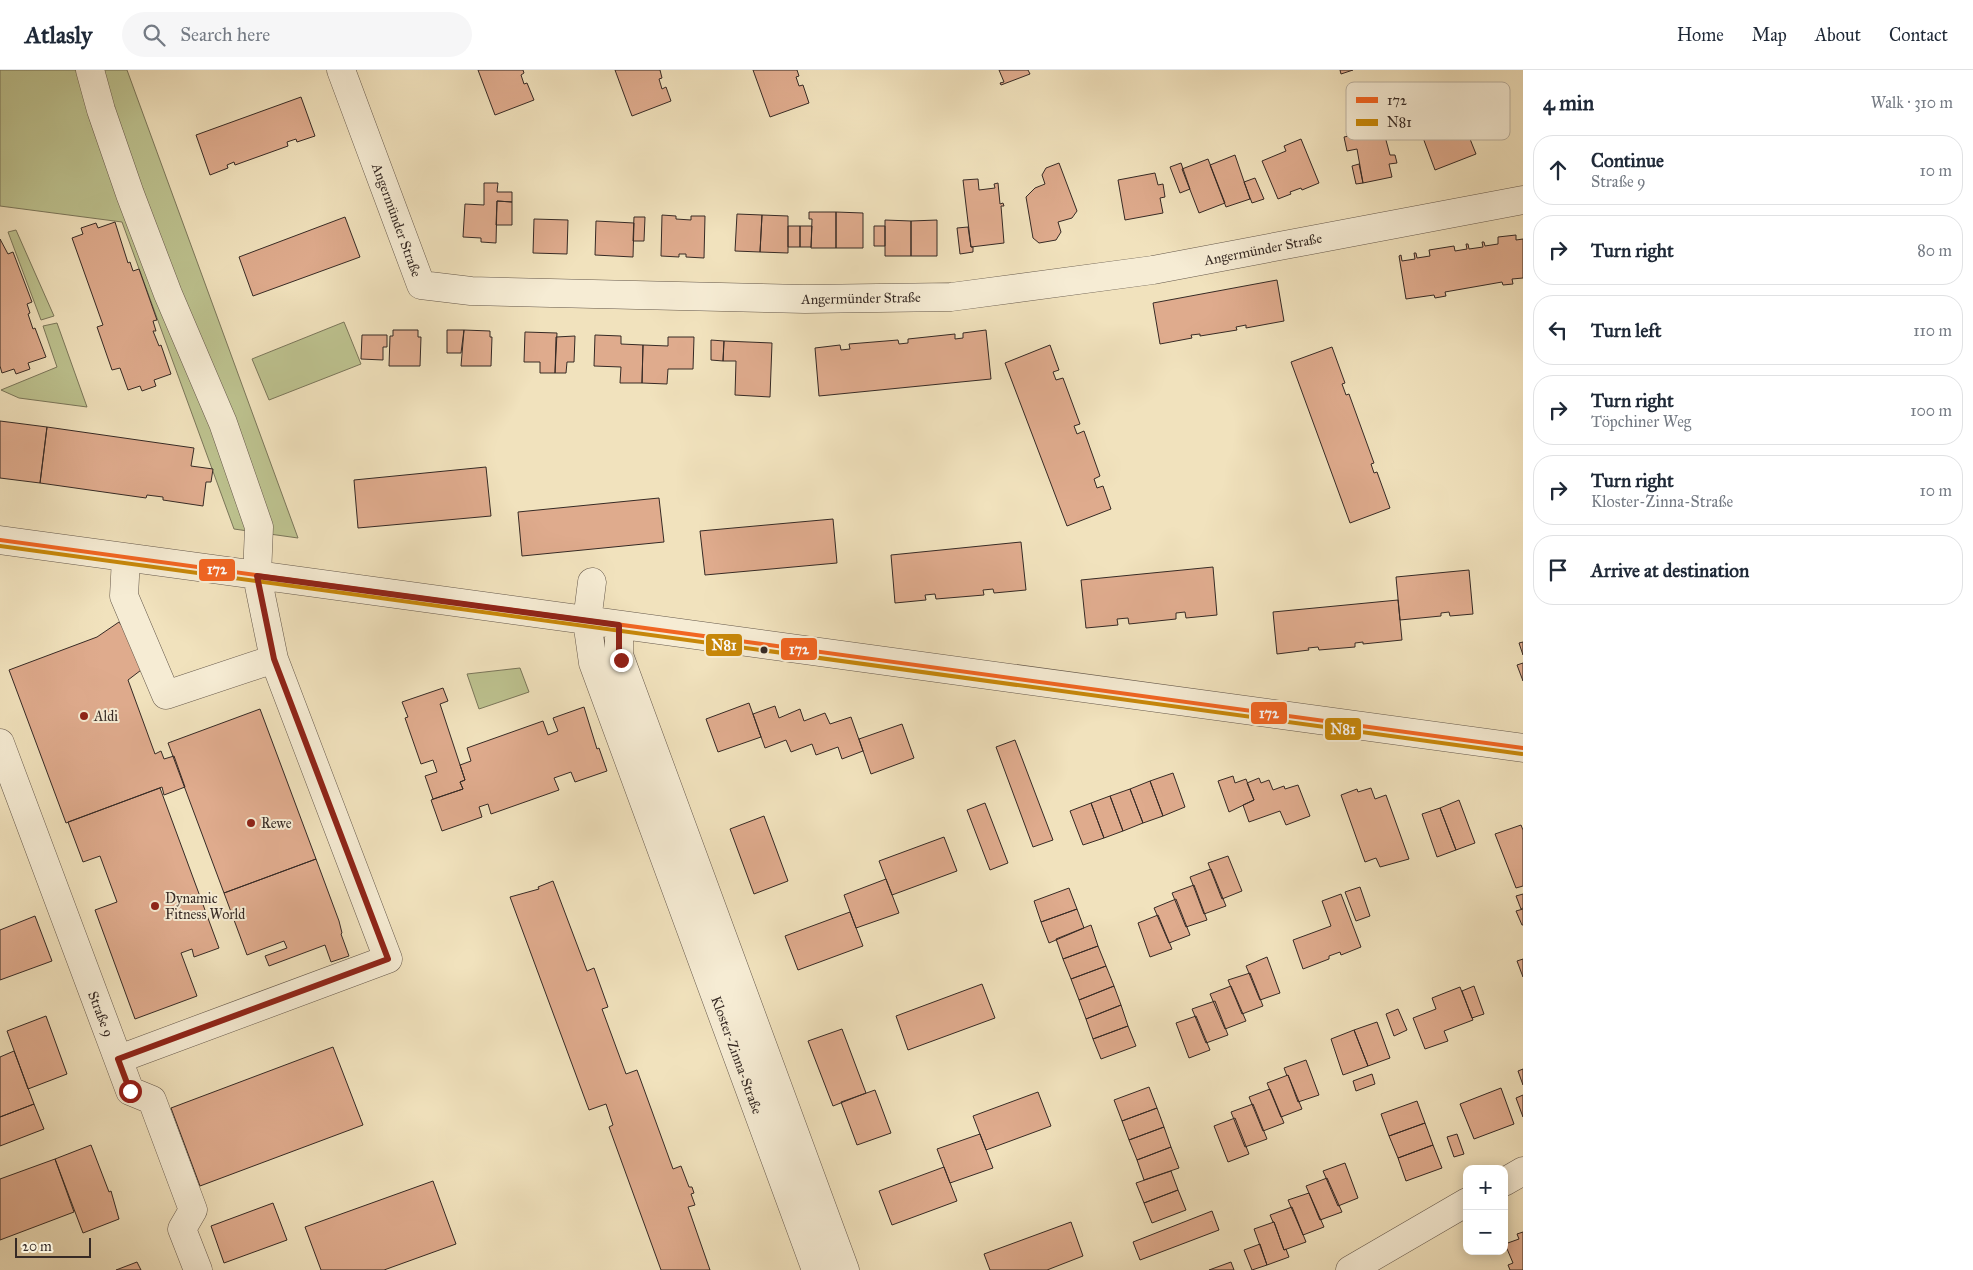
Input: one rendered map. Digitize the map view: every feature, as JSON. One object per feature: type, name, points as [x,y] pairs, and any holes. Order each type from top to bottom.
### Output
[{"type":"street","points":[[90,70],[101,110],[137,212],[168,294],[223,423],[259,527],[257,576],[274,659],[388,959],[118,1059]]},
{"type":"street","name":"Angermünder Straße","points":[[341,70],[421,285],[441,288],[471,291],[805,300],[951,297],[1153,270],[1523,200]]},
{"type":"street","points":[[0,540],[1523,748]]},
{"type":"street","points":[[126,558],[124,596],[166,695],[274,659]]},
{"type":"street","name":"Kloster-Zinna-Straße","points":[[592,582],[588,621],[593,662],[816,1270]]},
{"type":"street","name":"Kloster-Zinna-Straße","points":[[619,625],[619,655],[845,1270]]},
{"type":"street","name":"Straße 9","points":[[0,743],[130,1091],[152,1100],[193,1210],[182,1229],[198,1270]]},
{"type":"street","points":[[1508,1180],[1523,1171]]},
{"type":"street","points":[[1350,1270],[1391,1259],[1463,1205]]},
{"type":"green space","points":[[0,70],[127,70],[298,538],[234,529],[122,222],[0,206]]},
{"type":"green space","points":[[16,230],[54,316],[41,320],[8,232]]},
{"type":"green space","points":[[344,322],[361,364],[269,400],[252,359]]},
{"type":"green space","points":[[57,323],[87,407],[19,398],[1,390],[57,367],[43,326]]},
{"type":"green space","points":[[520,668],[529,692],[479,709],[467,674]]},
{"type":"building","points":[[478,70],[523,70],[524,73],[521,75],[524,84],[527,83],[534,100],[495,115]]},
{"type":"building","points":[[615,70],[660,70],[662,78],[659,79],[662,89],[666,87],[671,101],[632,116]]},
{"type":"building","points":[[753,70],[797,70],[799,76],[796,77],[799,86],[803,85],[809,103],[770,117]]},
{"type":"building","points":[[999,70],[1028,70],[1030,74],[1001,85],[1000,83],[1004,82]]},
{"type":"building","points":[[1340,70],[1353,70],[1341,74]]},
{"type":"building","points":[[301,97],[315,136],[297,142],[296,139],[287,142],[288,146],[235,165],[234,162],[227,165],[228,168],[210,175],[196,135]]},
{"type":"building","points":[[1344,137],[1346,137],[1346,140],[1386,140],[1390,155],[1395,155],[1397,163],[1389,164],[1392,177],[1363,183],[1357,149],[1347,151]]},
{"type":"building","points":[[1301,139],[1319,183],[1302,190],[1301,188],[1290,192],[1291,194],[1278,199],[1262,161],[1286,151],[1284,146]]},
{"type":"building","points":[[1424,140],[1470,140],[1476,154],[1435,170]]},
{"type":"building","points":[[1235,155],[1250,199],[1226,207],[1210,165]]},
{"type":"building","points":[[1208,159],[1225,203],[1199,213],[1182,169]]},
{"type":"building","points":[[1059,163],[1077,211],[1072,218],[1058,222],[1061,232],[1056,240],[1039,243],[1033,238],[1026,197],[1035,188],[1045,184],[1042,175],[1046,168]]},
{"type":"building","points":[[1181,163],[1190,189],[1180,193],[1170,167]]},
{"type":"building","points":[[1359,164],[1363,183],[1356,184],[1352,166]]},
{"type":"building","points":[[1155,173],[1158,185],[1163,184],[1165,197],[1160,198],[1163,213],[1125,220],[1118,180]]},
{"type":"building","points":[[1255,178],[1264,199],[1252,203],[1244,182]]},
{"type":"building","points":[[978,179],[979,190],[995,188],[994,184],[998,183],[1000,204],[1003,203],[1004,206],[1001,206],[1004,243],[971,247],[963,180]]},
{"type":"building","points":[[484,183],[498,183],[497,192],[512,192],[512,202],[497,201],[496,243],[481,242],[481,238],[463,237],[465,204],[484,205]]},
{"type":"building","points":[[497,201],[512,202],[512,225],[496,225]]},
{"type":"building","points":[[809,212],[836,212],[836,248],[811,248],[812,219],[809,219]]},
{"type":"building","points":[[836,212],[863,213],[863,248],[836,248]]},
{"type":"building","points":[[737,214],[762,215],[760,252],[735,251]]},
{"type":"building","points":[[662,215],[676,216],[676,219],[691,220],[691,216],[705,216],[704,258],[686,257],[686,254],[679,254],[679,257],[661,256]]},
{"type":"building","points":[[762,215],[788,216],[788,253],[760,252]]},
{"type":"building","points":[[345,217],[360,257],[253,296],[239,257]]},
{"type":"building","points":[[634,217],[645,217],[644,241],[633,241]]},
{"type":"building","points":[[534,219],[568,220],[567,254],[533,253]]},
{"type":"building","points":[[885,220],[911,221],[911,256],[885,256]]},
{"type":"building","points":[[937,220],[937,256],[911,256],[911,221]]},
{"type":"building","points":[[596,221],[634,223],[633,257],[595,255]]},
{"type":"building","points":[[115,222],[128,263],[130,262],[133,271],[139,269],[157,320],[153,321],[156,331],[153,331],[159,346],[161,345],[171,374],[154,380],[156,386],[142,391],[140,386],[128,390],[120,368],[112,370],[97,327],[103,325],[72,238],[83,234],[81,228],[96,223],[98,228]]},
{"type":"building","points":[[788,226],[800,226],[800,247],[788,247]]},
{"type":"building","points":[[800,226],[812,226],[811,247],[800,247]]},
{"type":"building","points":[[874,226],[885,226],[885,246],[874,246]]},
{"type":"building","points":[[968,227],[973,252],[960,254],[957,228]]},
{"type":"building","points":[[1516,235],[1516,240],[1523,239],[1523,278],[1512,279],[1513,284],[1503,285],[1502,282],[1445,292],[1446,296],[1435,298],[1434,295],[1406,299],[1399,256],[1401,255],[1402,261],[1415,259],[1414,253],[1416,253],[1417,258],[1430,256],[1429,250],[1454,246],[1455,251],[1467,249],[1466,244],[1468,244],[1469,249],[1483,247],[1482,242],[1484,242],[1485,246],[1498,244],[1498,237]]},
{"type":"building","points":[[0,239],[8,254],[13,252],[32,302],[27,304],[30,313],[28,314],[46,357],[28,363],[30,369],[16,374],[14,369],[2,373],[0,366]]},
{"type":"building","points":[[1277,280],[1284,321],[1246,328],[1246,325],[1236,327],[1237,330],[1200,336],[1200,334],[1191,335],[1192,338],[1160,344],[1153,303]]},
{"type":"building","points":[[393,330],[418,330],[418,337],[421,337],[420,366],[389,366],[390,336],[393,336]]},
{"type":"building","points":[[447,330],[464,330],[461,353],[447,353]]},
{"type":"building","points":[[464,330],[490,331],[490,337],[492,337],[491,366],[461,366]]},
{"type":"building","points":[[986,330],[991,379],[819,396],[815,348],[840,345],[841,350],[850,349],[849,344],[898,340],[899,344],[908,343],[908,339],[955,334],[955,339],[963,338],[963,333]]},
{"type":"building","points":[[525,332],[557,333],[555,373],[540,373],[540,362],[524,362]]},
{"type":"building","points":[[362,335],[387,335],[387,347],[383,347],[383,360],[361,359]]},
{"type":"building","points":[[595,335],[621,336],[621,344],[643,345],[642,383],[620,383],[621,367],[594,366]]},
{"type":"building","points":[[575,336],[574,362],[567,362],[566,373],[555,373],[556,337]]},
{"type":"building","points":[[668,337],[694,337],[693,369],[668,369],[667,384],[642,383],[643,345],[668,346]]},
{"type":"building","points":[[711,340],[724,341],[723,361],[711,360]]},
{"type":"building","points":[[724,341],[772,343],[770,397],[735,395],[736,361],[723,361]]},
{"type":"building","points":[[1050,345],[1059,370],[1053,372],[1056,380],[1063,378],[1080,424],[1074,426],[1077,434],[1084,431],[1100,476],[1094,479],[1097,488],[1103,486],[1111,509],[1067,526],[1005,363]]},
{"type":"building","points":[[1332,347],[1345,383],[1342,384],[1346,395],[1349,394],[1374,463],[1371,464],[1374,473],[1377,472],[1390,508],[1350,523],[1291,362]]},
{"type":"building","points":[[0,421],[47,427],[40,483],[0,478]]},
{"type":"building","points":[[47,427],[194,448],[191,466],[213,469],[211,482],[206,482],[203,506],[163,500],[163,497],[147,495],[146,498],[40,483]]},
{"type":"building","points":[[486,467],[491,516],[358,528],[354,480]]},
{"type":"building","points":[[659,498],[664,542],[522,556],[518,512]]},
{"type":"building","points":[[833,519],[837,563],[705,575],[700,531]]},
{"type":"building","points":[[1021,542],[1026,590],[994,593],[993,589],[983,590],[984,595],[936,599],[935,594],[925,595],[926,600],[895,603],[891,555]]},
{"type":"building","points":[[1213,567],[1217,615],[1186,618],[1185,612],[1176,613],[1176,619],[1129,624],[1128,618],[1117,619],[1118,625],[1086,628],[1081,580]]},
{"type":"building","points":[[1469,570],[1473,614],[1450,616],[1449,612],[1441,613],[1441,616],[1400,620],[1396,577]]},
{"type":"building","points":[[1398,600],[1402,640],[1363,644],[1363,642],[1355,643],[1355,647],[1319,650],[1318,647],[1308,648],[1309,650],[1277,654],[1273,612]]},
{"type":"building","name":"Aldi","points":[[119,622],[149,664],[128,680],[155,754],[161,751],[164,759],[174,756],[185,787],[164,795],[162,787],[66,823],[9,670],[97,637]]},
{"type":"building","points":[[1523,642],[1523,655],[1519,643]]},
{"type":"building","points":[[1523,663],[1523,681],[1517,665]]},
{"type":"building","points":[[443,688],[448,701],[440,704],[465,780],[460,782],[463,789],[433,799],[425,776],[437,772],[433,760],[421,764],[405,718],[408,717],[402,702]]},
{"type":"building","points":[[749,703],[761,737],[718,752],[706,719]]},
{"type":"building","points":[[775,706],[779,718],[800,709],[804,721],[825,713],[830,724],[851,717],[863,751],[842,759],[838,747],[816,755],[812,744],[791,752],[786,740],[765,748],[753,714]]},
{"type":"building","points":[[584,707],[597,749],[599,748],[607,771],[575,782],[571,772],[554,778],[559,790],[491,814],[488,804],[479,807],[482,817],[442,831],[431,800],[463,789],[460,782],[465,780],[460,765],[471,761],[467,748],[543,721],[548,735],[558,731],[553,718]]},
{"type":"building","name":"Rewe","points":[[260,709],[316,859],[224,893],[168,743]]},
{"type":"building","points":[[902,724],[914,758],[871,774],[859,739]]},
{"type":"building","points":[[1015,740],[1053,840],[1033,847],[996,747]]},
{"type":"building","points":[[1173,773],[1185,807],[1163,816],[1150,781]]},
{"type":"building","points":[[1233,776],[1235,783],[1246,779],[1254,800],[1229,812],[1218,781]]},
{"type":"building","points":[[1259,778],[1261,783],[1269,780],[1273,790],[1284,786],[1285,789],[1298,785],[1310,816],[1286,825],[1280,811],[1249,822],[1243,805],[1254,800],[1247,783]]},
{"type":"building","points":[[1150,781],[1163,816],[1143,823],[1130,789]]},
{"type":"building","name":"Dynamic Fitness World","points":[[160,788],[219,948],[194,957],[192,949],[181,953],[197,996],[135,1019],[95,910],[117,902],[100,856],[83,862],[68,822]]},
{"type":"building","points":[[1371,788],[1375,799],[1386,795],[1409,859],[1380,867],[1376,858],[1365,862],[1341,795],[1357,789],[1358,792]]},
{"type":"building","points":[[1130,789],[1143,823],[1123,831],[1110,796]]},
{"type":"building","points":[[1110,796],[1123,831],[1104,838],[1091,803]]},
{"type":"building","points":[[1459,800],[1475,843],[1456,850],[1440,808]]},
{"type":"building","points":[[985,803],[1008,863],[990,870],[967,810]]},
{"type":"building","points":[[1091,803],[1104,838],[1083,845],[1070,811]]},
{"type":"building","points":[[1440,808],[1456,850],[1437,857],[1422,814]]},
{"type":"building","points":[[764,816],[788,881],[754,894],[730,829]]},
{"type":"building","points":[[1521,825],[1523,830],[1523,886],[1516,888],[1495,834]]},
{"type":"building","points":[[944,837],[957,871],[892,895],[879,861]]},
{"type":"building","points":[[1228,856],[1242,891],[1222,899],[1208,863]]},
{"type":"building","points":[[316,859],[339,921],[341,934],[349,956],[331,962],[325,945],[269,966],[265,956],[287,948],[284,941],[247,955],[224,893]]},
{"type":"building","points":[[1211,869],[1226,906],[1204,914],[1190,877]]},
{"type":"building","points":[[886,879],[899,913],[856,928],[844,895]]},
{"type":"building","points":[[553,881],[587,971],[594,968],[608,1007],[602,1009],[626,1074],[637,1070],[673,1169],[681,1166],[689,1187],[692,1187],[694,1193],[691,1194],[695,1205],[688,1207],[710,1270],[661,1270],[609,1127],[613,1125],[606,1104],[589,1110],[510,897],[539,889],[538,887]]},
{"type":"building","points":[[1194,885],[1207,920],[1186,927],[1172,893]]},
{"type":"building","points":[[1360,887],[1370,916],[1356,921],[1345,892]]},
{"type":"building","points":[[1069,888],[1077,909],[1041,922],[1034,901]]},
{"type":"building","points":[[1341,894],[1361,947],[1341,955],[1340,952],[1329,956],[1329,959],[1303,969],[1293,940],[1331,926],[1322,901]]},
{"type":"building","points":[[1523,894],[1523,908],[1521,909],[1516,896]]},
{"type":"building","points":[[1176,899],[1190,935],[1169,943],[1154,908]]},
{"type":"building","points":[[1077,909],[1084,928],[1049,943],[1041,922]]},
{"type":"building","points":[[1523,909],[1523,925],[1522,925],[1516,911]]},
{"type":"building","points":[[850,912],[863,946],[798,970],[785,936]]},
{"type":"building","points":[[1158,915],[1172,949],[1150,957],[1138,923]]},
{"type":"building","points":[[35,916],[52,961],[0,980],[0,930]]},
{"type":"building","points":[[1091,925],[1098,946],[1063,959],[1056,939]]},
{"type":"building","points":[[1098,946],[1106,966],[1071,979],[1063,959]]},
{"type":"building","points":[[1267,957],[1280,993],[1260,1000],[1246,966]]},
{"type":"building","points":[[1523,959],[1523,977],[1517,961]]},
{"type":"building","points":[[1106,966],[1114,986],[1079,1000],[1071,979]]},
{"type":"building","points":[[1250,973],[1263,1006],[1242,1014],[1228,980]]},
{"type":"building","points":[[982,984],[995,1018],[908,1050],[896,1016]]},
{"type":"building","points":[[1114,986],[1121,1005],[1086,1019],[1079,1000]]},
{"type":"building","points":[[1231,986],[1246,1021],[1225,1029],[1210,994]]},
{"type":"building","points":[[1474,986],[1484,1014],[1472,1018],[1462,991]]},
{"type":"building","points":[[1460,987],[1473,1020],[1444,1031],[1448,1041],[1425,1049],[1413,1018],[1436,1009],[1432,998]]},
{"type":"building","points":[[1215,1001],[1228,1035],[1206,1043],[1192,1009]]},
{"type":"building","points":[[1121,1005],[1128,1026],[1093,1039],[1086,1019]]},
{"type":"building","points":[[1398,1009],[1407,1030],[1394,1036],[1386,1014]]},
{"type":"building","points":[[46,1016],[67,1074],[28,1089],[7,1031]]},
{"type":"building","points":[[1196,1016],[1210,1050],[1189,1058],[1176,1023]]},
{"type":"building","points":[[1377,1022],[1390,1058],[1368,1066],[1354,1030]]},
{"type":"building","points":[[1128,1026],[1136,1046],[1101,1059],[1093,1039]]},
{"type":"building","points":[[842,1029],[866,1093],[833,1106],[808,1041]]},
{"type":"building","points":[[1354,1030],[1368,1066],[1343,1075],[1331,1039]]},
{"type":"building","points":[[333,1047],[363,1125],[200,1186],[171,1108]]},
{"type":"building","points":[[14,1051],[34,1104],[0,1117],[0,1057]]},
{"type":"building","points":[[1306,1060],[1319,1095],[1298,1102],[1284,1068]]},
{"type":"building","points":[[1523,1069],[1523,1085],[1518,1071]]},
{"type":"building","points":[[1372,1074],[1375,1084],[1356,1091],[1353,1081]]},
{"type":"building","points":[[1288,1075],[1302,1109],[1281,1117],[1267,1083]]},
{"type":"building","points":[[1149,1087],[1157,1108],[1122,1121],[1114,1100]]},
{"type":"building","points":[[1501,1088],[1514,1124],[1474,1139],[1460,1104]]},
{"type":"building","points":[[1270,1089],[1284,1123],[1263,1131],[1249,1097]]},
{"type":"building","points":[[875,1090],[891,1133],[857,1145],[841,1102]]},
{"type":"building","points":[[1038,1092],[1051,1126],[986,1150],[973,1116]]},
{"type":"building","points":[[1523,1095],[1523,1117],[1516,1098]]},
{"type":"building","points":[[1417,1101],[1425,1123],[1389,1136],[1381,1114]]},
{"type":"building","points":[[34,1104],[44,1129],[0,1146],[0,1117]]},
{"type":"building","points":[[1253,1104],[1267,1139],[1245,1147],[1231,1112]]},
{"type":"building","points":[[1157,1108],[1164,1127],[1129,1140],[1122,1121]]},
{"type":"building","points":[[1235,1118],[1249,1154],[1228,1162],[1214,1126]]},
{"type":"building","points":[[1425,1123],[1433,1145],[1398,1158],[1389,1136]]},
{"type":"building","points":[[1164,1127],[1171,1147],[1137,1160],[1129,1140]]},
{"type":"building","points":[[980,1134],[993,1168],[950,1183],[937,1149]]},
{"type":"building","points":[[1457,1134],[1464,1154],[1454,1157],[1447,1137]]},
{"type":"building","points":[[91,1145],[109,1192],[111,1191],[119,1219],[83,1233],[55,1159]]},
{"type":"building","points":[[1433,1145],[1442,1168],[1406,1181],[1398,1158]]},
{"type":"building","points":[[1171,1147],[1179,1168],[1144,1180],[1137,1160]]},
{"type":"building","points":[[55,1159],[74,1212],[0,1240],[0,1179]]},
{"type":"building","points":[[1345,1163],[1358,1198],[1338,1206],[1323,1171]]},
{"type":"building","points":[[944,1167],[957,1201],[892,1225],[879,1191]]},
{"type":"building","points":[[1171,1171],[1178,1190],[1144,1203],[1136,1183]]},
{"type":"building","points":[[1327,1178],[1342,1212],[1320,1220],[1306,1186]]},
{"type":"building","points":[[433,1181],[456,1244],[384,1270],[321,1270],[305,1227]]},
{"type":"building","points":[[1178,1190],[1186,1210],[1152,1223],[1144,1203]]},
{"type":"building","points":[[1309,1193],[1324,1227],[1303,1235],[1288,1200]]},
{"type":"building","points":[[273,1203],[287,1240],[224,1263],[211,1226]]},
{"type":"building","points":[[1292,1207],[1306,1242],[1284,1250],[1270,1215]]},
{"type":"building","points":[[1212,1211],[1219,1230],[1140,1260],[1133,1242]]},
{"type":"building","points":[[1071,1222],[1083,1256],[1047,1270],[990,1270],[984,1254]]},
{"type":"building","points":[[1274,1222],[1284,1250],[1286,1249],[1289,1257],[1267,1265],[1254,1229]]},
{"type":"building","points":[[1523,1232],[1523,1270],[1510,1270],[1508,1265],[1513,1263],[1508,1251],[1508,1243],[1519,1239],[1517,1234]]},
{"type":"building","points":[[1260,1244],[1267,1265],[1252,1270],[1244,1250]]},
{"type":"building","points":[[137,1262],[141,1270],[116,1270]]},
{"type":"building","points":[[1231,1262],[1234,1270],[1209,1270]]},
{"type":"transit line","name":"172","points":[[0,540],[1523,748]]},
{"type":"transit line","name":"N81","points":[[0,546],[1522,754]]},
{"type":"place","name":"Aldi","points":[[84,716]]},
{"type":"place","name":"Rewe","points":[[251,823]]},
{"type":"place","name":"Dynamic Fitness World","points":[[155,906]]},
{"type":"route","points":[[130,1091],[118,1059],[388,959],[274,659],[257,576],[619,625],[619,655],[621,660]]}]
